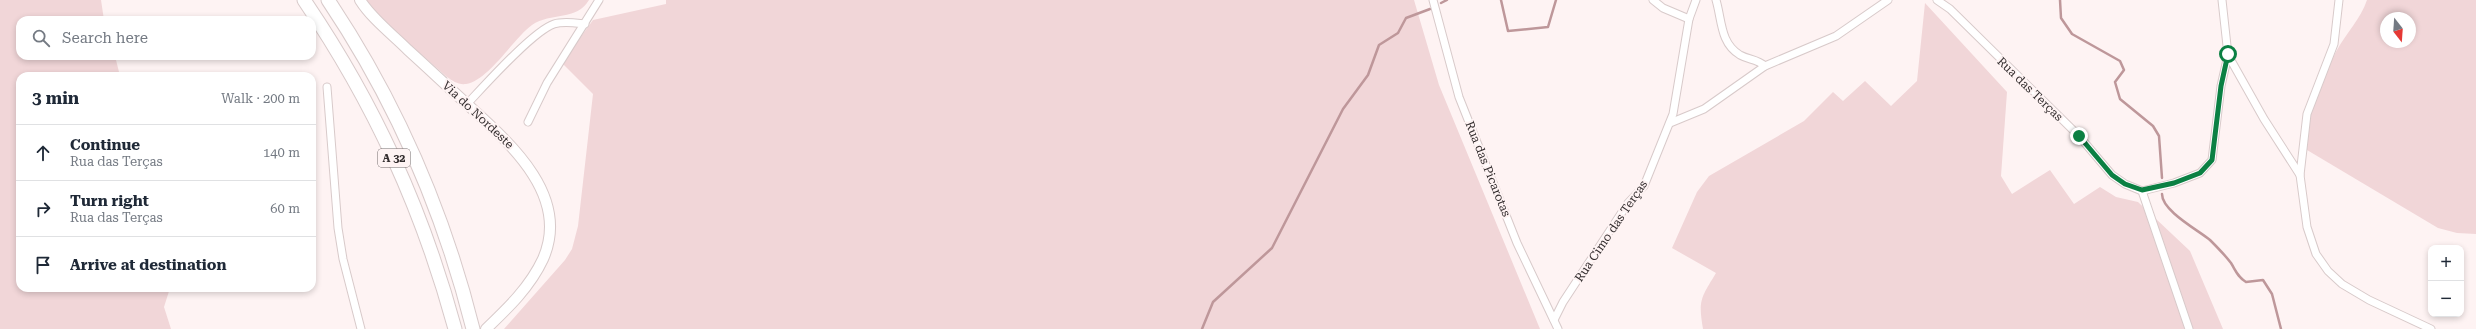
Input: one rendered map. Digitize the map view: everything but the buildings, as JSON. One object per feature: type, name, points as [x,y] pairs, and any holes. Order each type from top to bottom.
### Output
[{"type":"highway","name":"A 32","points":[[304,0],[315,16]]},
{"type":"highway","name":"A 32","points":[[328,0],[392,110],[424,178],[450,249],[474,329]]},
{"type":"highway","name":"A 32","points":[[316,18],[334,45],[376,119],[408,189],[433,254],[456,329]]},
{"type":"main road","name":"Via do Nordeste","points":[[360,0],[380,23],[510,143],[530,168],[542,191],[549,215],[549,239],[544,258],[518,297],[490,326]]},
{"type":"street","points":[[528,122],[546,83],[599,0]]},
{"type":"street","points":[[1653,0],[1663,8],[1689,19]]},
{"type":"street","name":"Rua Cimo das Terças","points":[[1554,320],[1563,302],[1628,203],[1644,186],[1670,123],[1689,19],[1696,0]]},
{"type":"street","points":[[1716,0],[1724,37],[1730,48],[1742,56],[1757,59],[1765,66]]},
{"type":"street","points":[[1670,123],[1704,109],[1765,66],[1836,36],[1888,0]]},
{"type":"street","name":"Rua das Terças","points":[[1937,0],[1950,9],[2074,131],[2112,175],[2125,184],[2142,190]]},
{"type":"street","points":[[2189,329],[2142,190],[2174,183],[2200,173],[2212,160],[2221,86],[2228,54],[2222,0]]},
{"type":"street","points":[[2339,0],[2334,44],[2307,114],[2300,175],[2307,227],[2316,254],[2328,271],[2342,284],[2362,297],[2431,329]]},
{"type":"street","name":"Rua das Picarotas","points":[[1433,1],[1459,97],[1517,243],[1558,329]]},
{"type":"street","points":[[467,104],[543,30],[561,23],[585,24]]},
{"type":"street","points":[[2228,54],[2264,119],[2300,175]]},
{"type":"street","points":[[327,87],[338,228],[343,259],[361,329]]},
{"type":"shaded area","points":[[0,0],[101,0],[103,16],[16,16],[16,60],[116,60],[119,72],[16,72],[16,292],[169,292],[164,307],[171,329],[0,329]]},
{"type":"shaded area","points":[[364,0],[589,0],[584,7],[578,11],[539,21],[532,25],[483,75],[475,81],[460,84],[447,77],[384,22]]},
{"type":"shaded area","points":[[666,0],[1414,0],[1439,85],[1540,329],[504,329],[565,260],[572,249],[578,226],[593,94],[562,63],[593,20],[666,4]]},
{"type":"shaded area","points":[[2367,0],[2476,0],[2476,234],[2457,233],[2438,228],[2307,150],[2309,124],[2320,86],[2337,50],[2357,20]]},
{"type":"shaded area","points":[[1925,3],[2007,92],[2001,176],[2012,194],[2050,170],[2074,204],[2100,187],[2116,197],[2138,202],[2190,251],[2223,329],[1703,329],[1701,312],[1702,300],[1716,273],[1672,248],[1697,192],[1709,176],[1804,121],[1833,92],[1843,101],[1865,81],[1891,106],[1917,81]]},
{"type":"waterway","points":[[1441,3],[1447,0]]},
{"type":"waterway","points":[[1501,0],[1508,31],[1548,27],[1556,0]]},
{"type":"waterway","points":[[2060,0],[2061,18],[2072,34],[2120,61],[2124,70],[2115,82],[2120,99],[2153,126],[2159,136],[2162,178]]},
{"type":"waterway","points":[[1202,329],[1213,302],[1272,248],[1343,109],[1368,75],[1379,45],[1398,33],[1406,18],[1430,9]]},
{"type":"waterway","points":[[2162,194],[2168,207],[2182,220],[2210,240],[2229,260],[2243,280],[2246,282],[2263,280],[2272,294],[2281,329]]},
{"type":"route","points":[[2079,136],[2112,175],[2125,184],[2142,190],[2174,183],[2200,173],[2212,160],[2215,146],[2221,86],[2228,54]]}]
